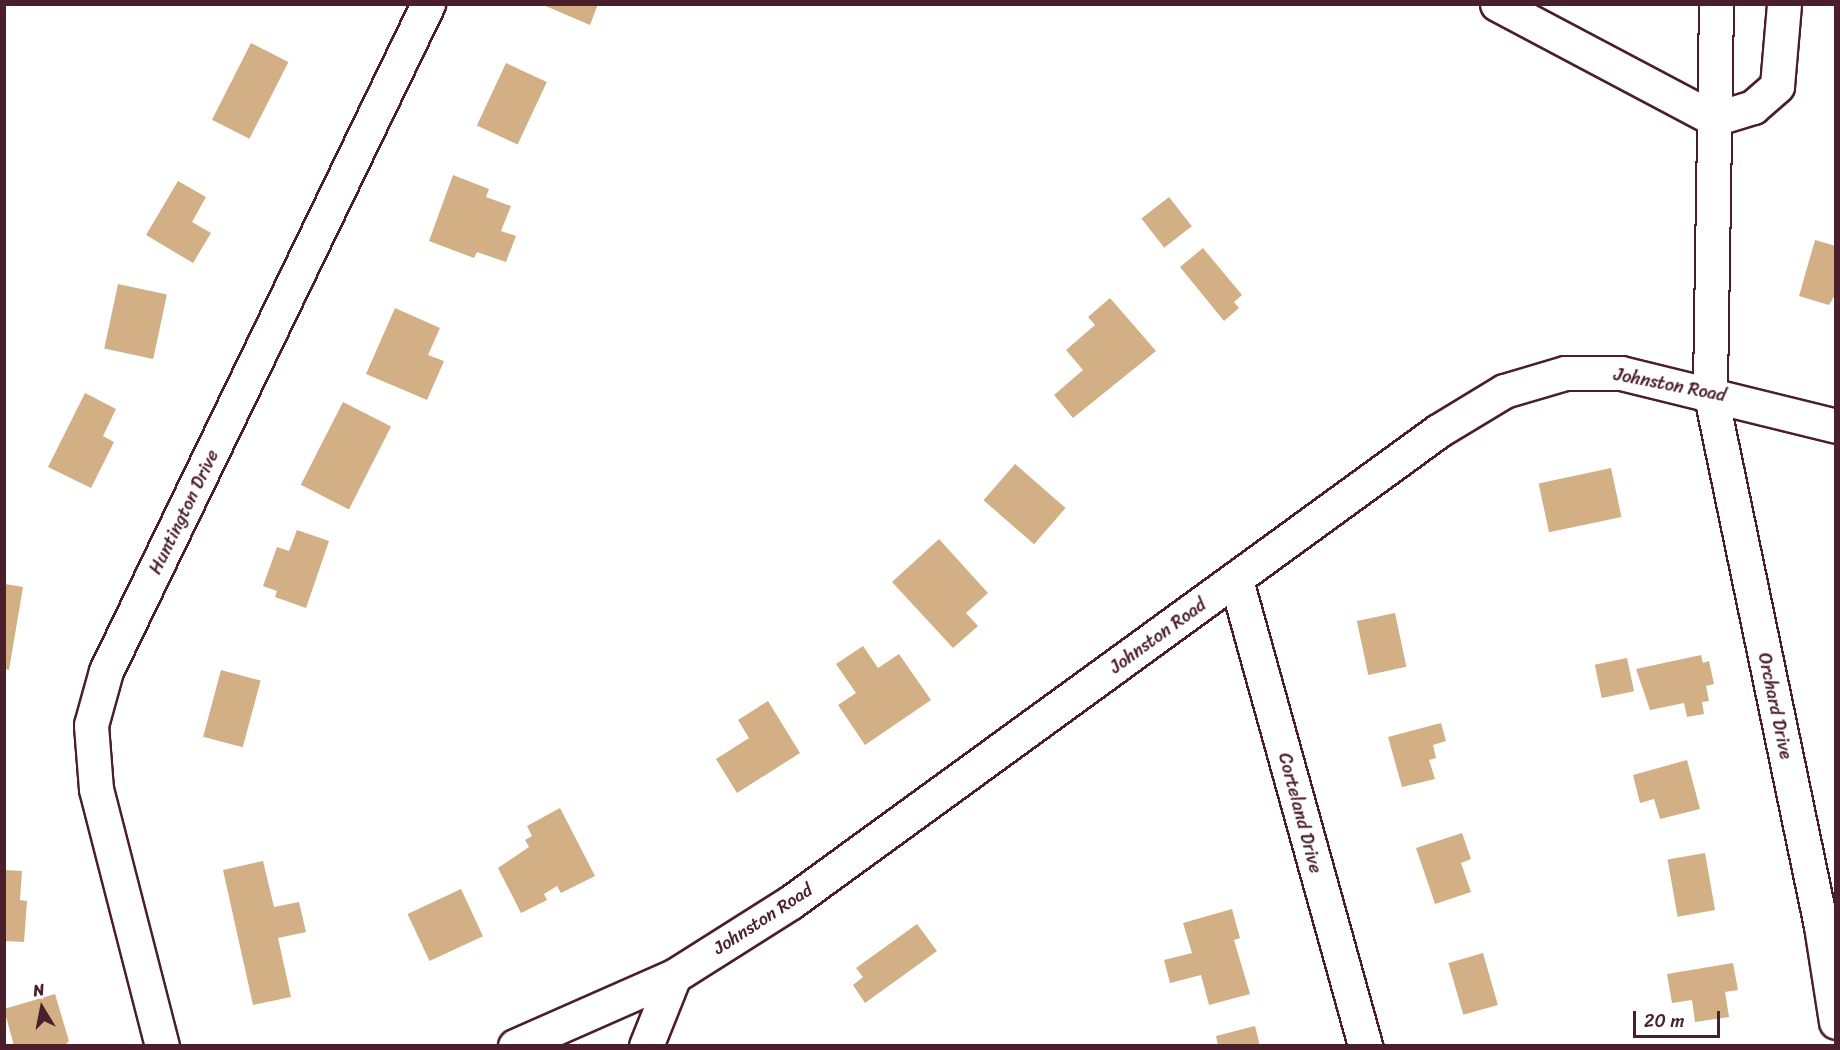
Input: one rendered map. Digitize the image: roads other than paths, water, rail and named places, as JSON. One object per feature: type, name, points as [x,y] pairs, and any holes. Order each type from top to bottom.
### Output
[{"type":"street","name":"Huntington Drive","points":[[162,1046],[96,789],[92,725],[106,671],[428,4]]},
{"type":"street","name":"Orchard Drive","points":[[1716,4],[1710,391],[1821,926],[1836,1022]]},
{"type":"street","points":[[1503,6],[1714,119],[1753,107],[1777,86],[1784,4]]},
{"type":"street","name":"Johnston Road","points":[[515,1046],[674,976],[791,902],[1438,431],[1504,392],[1565,373],[1621,373],[1710,391],[1836,426]]},
{"type":"street","name":"Corteland Drive","points":[[1236,580],[1365,1046]]},
{"type":"street","points":[[646,1046],[674,976]]}]
